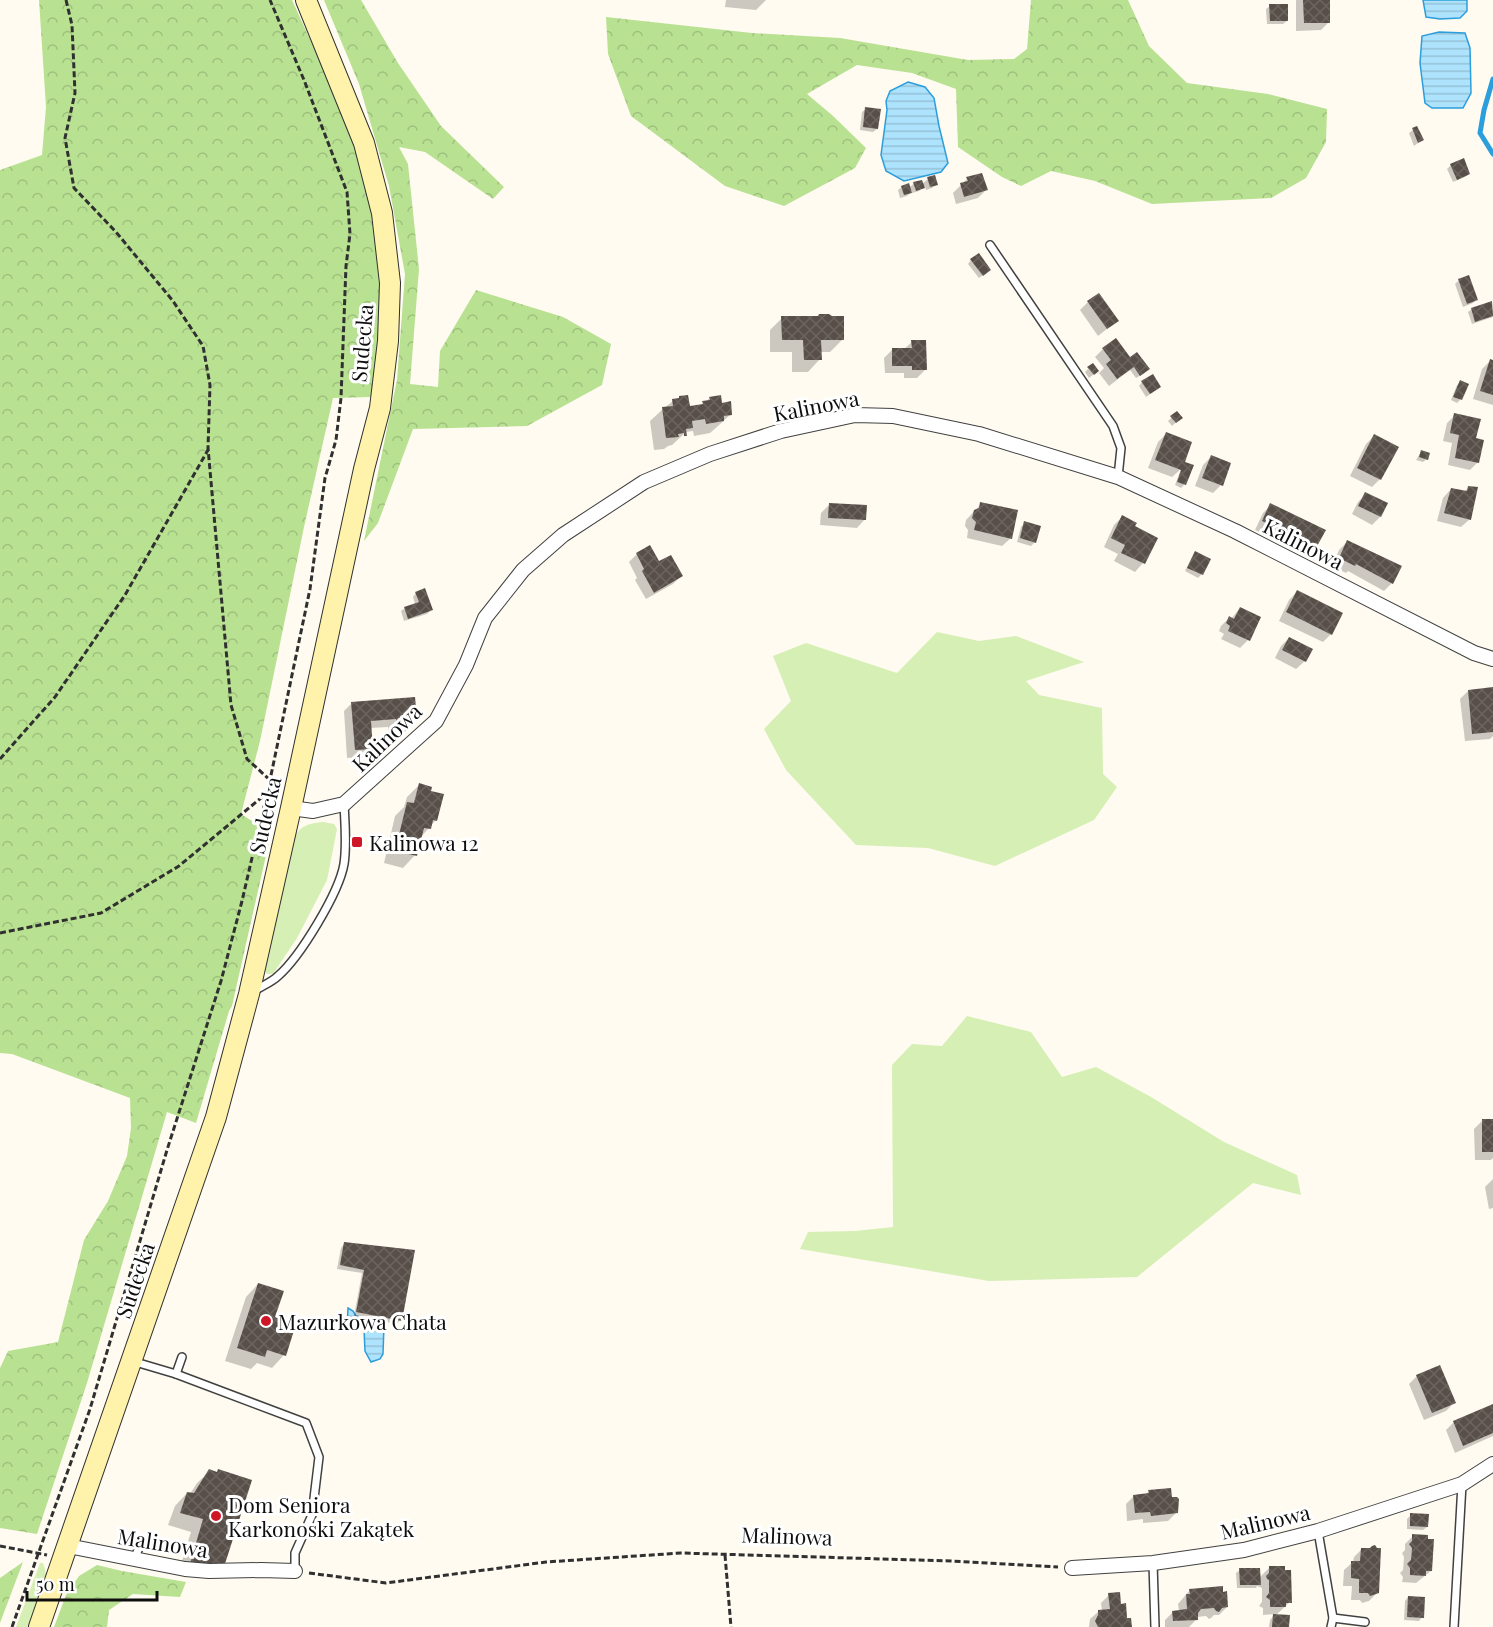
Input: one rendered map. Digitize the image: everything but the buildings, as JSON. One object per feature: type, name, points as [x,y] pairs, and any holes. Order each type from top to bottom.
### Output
[{"type":"main road","name":"Sudecka","points":[[39,1627],[216,1117],[249,994],[364,469],[380,408],[388,341],[390,283],[382,213],[364,143],[306,0]]},
{"type":"street","name":"Kalinowa","points":[[291,808],[313,811],[344,804],[436,721],[466,665],[485,618],[523,570],[563,535],[644,482],[710,454],[781,431],[855,415],[893,416],[979,434],[1118,477],[1235,531],[1474,653],[1493,659]]},
{"type":"street","name":"Malinowa","points":[[1072,1568],[1153,1563],[1244,1550],[1318,1531],[1462,1484],[1493,1464]]},
{"type":"street","name":"Malinowa","points":[[65,1553],[136,1554],[185,1569],[209,1571],[295,1571]]},
{"type":"lane","points":[[990,245],[1113,426],[1121,448],[1118,477]]},
{"type":"lane","points":[[249,994],[277,978],[290,965],[318,923],[336,888],[343,866],[346,842],[344,804]]},
{"type":"lane","points":[[176,1374],[182,1357]]},
{"type":"lane","points":[[132,1361],[176,1374],[306,1423],[319,1457],[312,1515],[295,1553],[295,1571]]},
{"type":"lane","points":[[1454,1627],[1462,1484]]},
{"type":"lane","points":[[1318,1531],[1334,1618],[1330,1627]]},
{"type":"lane","points":[[1153,1563],[1155,1627]]},
{"type":"lane","points":[[1334,1618],[1365,1622]]},
{"type":"path","points":[[66,0],[72,25],[75,93],[65,138],[74,188],[116,232],[173,301],[203,346],[210,385],[208,448],[231,705],[247,759],[270,780]]},
{"type":"path","points":[[12,1627],[90,1409],[167,1150],[221,981],[270,780],[310,589],[325,478],[336,440],[341,398],[346,266],[350,234],[347,192],[270,0]]},
{"type":"path","points":[[0,759],[55,697],[125,595],[208,448]]},
{"type":"path","points":[[0,933],[100,913],[179,866],[267,793]]},
{"type":"path","points":[[0,1546],[39,1553],[65,1553]]},
{"type":"path","name":"Malinowa","points":[[295,1571],[386,1583],[546,1562],[681,1553],[951,1561],[1072,1568]]},
{"type":"path","points":[[725,1555],[731,1627]]},
{"type":"green space","points":[[39,0],[292,0],[354,136],[373,197],[389,338],[371,397],[333,398],[260,741],[241,814],[271,833],[232,1006],[196,1123],[167,1112],[87,1383],[37,1534],[0,1528],[0,1368],[8,1351],[58,1342],[84,1240],[108,1201],[127,1156],[131,1128],[130,1098],[12,1054],[0,1053],[0,170],[42,155],[46,107]]},
{"type":"green space","points":[[324,0],[361,0],[398,63],[441,126],[504,187],[493,199],[425,152],[399,147],[408,164],[419,269],[410,384],[438,387],[440,351],[476,290],[563,317],[611,344],[602,385],[527,426],[413,429],[378,523],[364,541],[397,380],[405,274],[389,186],[359,84]]},
{"type":"green space","points":[[1031,0],[1128,0],[1149,46],[1187,83],[1268,94],[1327,109],[1326,142],[1306,178],[1271,198],[1152,204],[1095,181],[1051,171],[1021,186],[1002,177],[958,147],[956,89],[912,73],[857,65],[807,94],[866,148],[855,168],[784,206],[725,186],[631,116],[608,54],[606,17],[752,33],[840,38],[968,60],[1014,59],[1027,49]]},
{"type":"green space","points":[[937,632],[979,641],[1016,636],[1084,662],[1026,681],[1039,695],[1102,708],[1103,774],[1117,787],[1094,820],[995,866],[928,848],[856,845],[786,770],[764,729],[791,701],[773,656],[806,643],[897,673]]},
{"type":"green space","points":[[323,822],[334,824],[337,829],[327,880],[297,938],[273,974],[267,974],[264,970],[292,840],[305,826]]},
{"type":"green space","points":[[967,1016],[1031,1032],[1062,1077],[1096,1067],[1151,1097],[1224,1142],[1297,1175],[1301,1195],[1253,1183],[1137,1277],[989,1281],[800,1249],[808,1232],[893,1227],[892,1065],[912,1044],[942,1046]]},
{"type":"green space","points":[[23,1562],[0,1623],[0,1578]]},
{"type":"green space","points":[[40,1563],[43,1563],[46,1575],[28,1627],[16,1627]]},
{"type":"green space","points":[[97,1565],[186,1582],[180,1597],[133,1594],[109,1610],[107,1627],[54,1627],[66,1595],[79,1576]]},
{"type":"water","points":[[1423,0],[1467,0],[1467,11],[1460,18],[1426,17]]},
{"type":"water","points":[[1439,32],[1465,33],[1470,48],[1471,93],[1463,108],[1432,108],[1425,103],[1420,63],[1422,36]]},
{"type":"water","points":[[908,82],[925,87],[934,98],[948,163],[941,172],[904,181],[886,171],[881,155],[887,110],[886,101],[890,91]]},
{"type":"water","points":[[348,1308],[356,1316],[384,1325],[383,1354],[380,1359],[371,1362],[365,1351],[364,1329],[360,1324],[347,1329]]},
{"type":"waterway","points":[[1493,79],[1480,133],[1493,154]]},
{"type":"place","name":"Kalinowa 12","points":[[357,842]]},
{"type":"place","name":"Mazurkowa Chata","points":[[266,1321]]},
{"type":"place","name":"Dom Seniora Karkonoski Zakątek","points":[[216,1516]]}]
